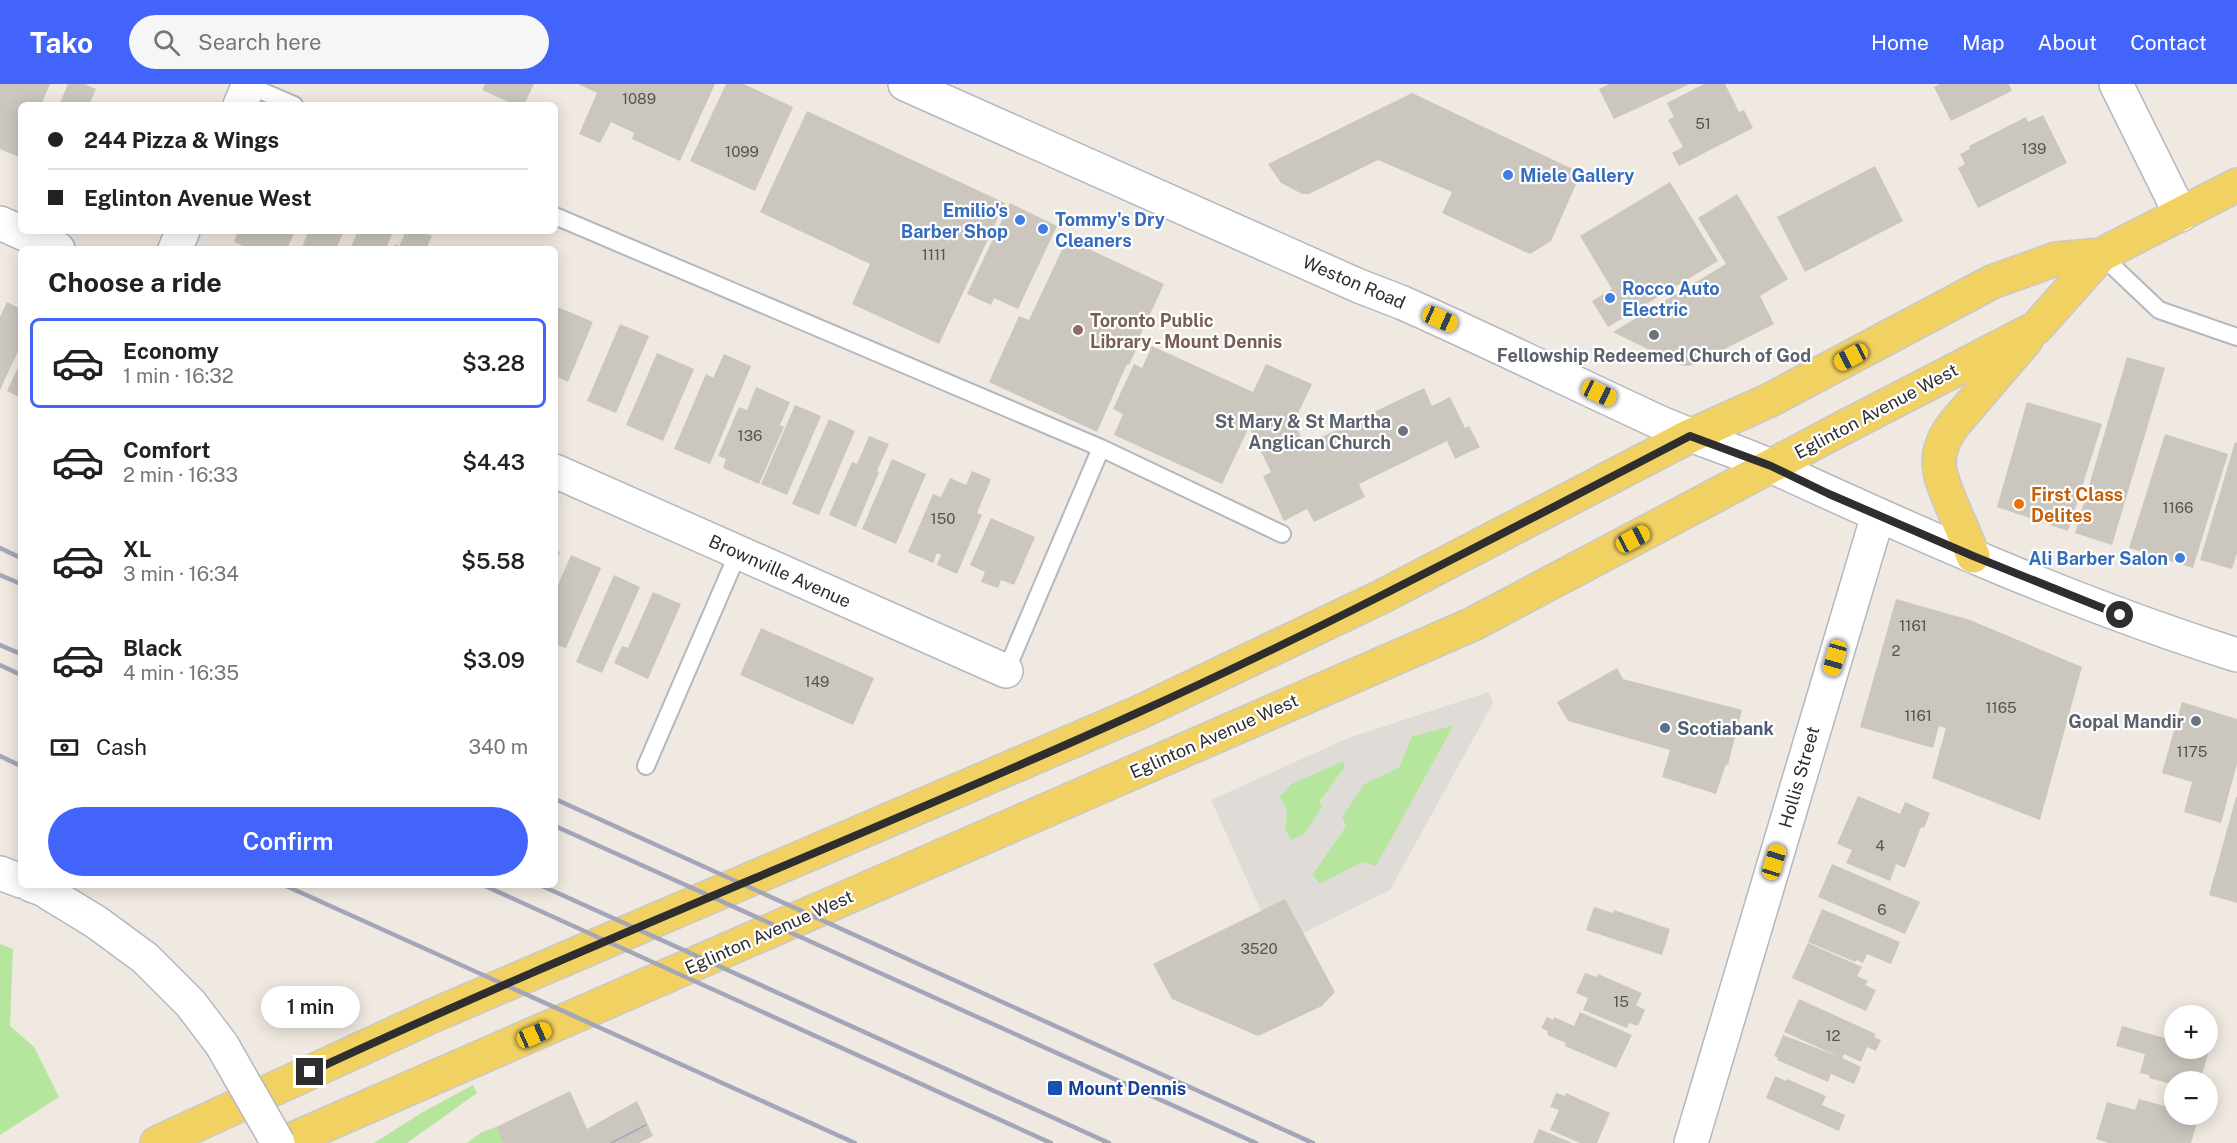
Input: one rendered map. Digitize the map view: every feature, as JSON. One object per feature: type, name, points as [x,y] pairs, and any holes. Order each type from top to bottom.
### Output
[{"type":"main road","name":"Eglinton Avenue West","points":[[158,1143],[432,1016],[1140,712],[1381,597],[1690,436],[1770,400],[1992,282],[2056,259],[2101,255],[2237,185]]},
{"type":"main road","name":"Eglinton Avenue West","points":[[284,1143],[1473,624],[2036,328],[2101,255]]},
{"type":"main road","points":[[1973,556],[1940,476],[1939,452],[1954,424],[2036,328]]},
{"type":"street","name":"Weston Road","points":[[905,84],[1359,286],[1403,303],[1690,436],[1771,466],[1878,516],[1973,556],[2164,632],[2237,655]]},
{"type":"street","points":[[2116,84],[2181,215]]},
{"type":"street","points":[[0,224],[18,232]]},
{"type":"street","points":[[23,234],[51,246]]},
{"type":"street","name":"Brownville Avenue","points":[[558,472],[1006,671]]},
{"type":"street","name":"Hollis Street","points":[[1691,1143],[1878,516]]},
{"type":"street","points":[[0,873],[18,880]]},
{"type":"street","points":[[39,888],[96,922],[145,958],[191,1004],[222,1045],[278,1143]]},
{"type":"lane","points":[[245,90],[284,102]]},
{"type":"lane","points":[[558,217],[1101,448],[1282,534]]},
{"type":"lane","points":[[2101,255],[2159,310],[2237,337]]},
{"type":"lane","points":[[1006,671],[1101,448]]},
{"type":"lane","points":[[646,766],[738,553]]},
{"type":"green space","points":[[1454,725],[1376,867],[1363,862],[1320,884],[1312,875],[1346,826],[1342,817],[1364,784],[1399,767],[1412,736]]},
{"type":"green space","points":[[1343,761],[1345,767],[1320,801],[1322,807],[1304,834],[1291,841],[1285,829],[1287,810],[1279,797],[1291,784]]},
{"type":"green space","points":[[0,944],[13,949],[10,1026],[34,1047],[59,1097],[0,1135]]},
{"type":"green space","points":[[473,1085],[477,1093],[407,1143],[374,1143],[423,1112]]},
{"type":"green space","points":[[496,1127],[503,1143],[467,1143],[482,1132]]},
{"type":"shaded area","points":[[1489,692],[1493,703],[1390,890],[1303,933],[1261,911],[1211,800],[1348,738]],"holes":[[[1454,725],[1376,866],[1363,862],[1320,884],[1312,875],[1346,826],[1342,817],[1364,784],[1399,767],[1412,736]],[[1343,761],[1345,767],[1320,801],[1322,807],[1304,834],[1291,840],[1285,829],[1287,810],[1279,797],[1291,784]]]},
{"type":"building","points":[[0,84],[50,84],[42,102],[18,102],[18,157],[0,149]]},
{"type":"building","points":[[68,84],[84,84],[96,89],[90,102],[60,102]]},
{"type":"building","points":[[485,84],[534,84],[525,102],[508,102],[482,90]]},
{"type":"building","points":[[578,84],[715,84],[680,161],[632,139],[634,133],[611,122],[600,143],[579,134],[597,93]]},
{"type":"building","points":[[726,84],[744,84],[793,107],[755,191],[690,161]]},
{"type":"building","points":[[1609,84],[1690,84],[1614,119],[1599,89]]},
{"type":"building","points":[[1704,84],[1725,84],[1739,112],[1744,110],[1753,128],[1679,166],[1672,153],[1683,147],[1668,120],[1674,117],[1667,103]]},
{"type":"building","points":[[1940,84],[2009,84],[2012,91],[1951,121],[1934,87]]},
{"type":"building","points":[[1412,93],[1581,173],[1551,241],[1530,254],[1442,213],[1452,192],[1378,160],[1309,194],[1302,194],[1281,183],[1268,164]]},
{"type":"building","points":[[807,111],[1005,203],[939,344],[852,304],[870,264],[760,212]]},
{"type":"building","points":[[2043,115],[2067,163],[1978,208],[1958,168],[1965,164],[1960,154],[1970,149],[1969,146],[2026,117],[2028,122]]},
{"type":"building","points":[[1875,166],[1903,221],[1805,272],[1777,217]]},
{"type":"building","points":[[1670,182],[1718,261],[1608,327],[1592,301],[1612,289],[1580,236]]},
{"type":"building","points":[[1737,194],[1788,279],[1760,296],[1774,324],[1688,366],[1680,365],[1613,332],[1726,264],[1698,218]]},
{"type":"building","points":[[1010,203],[1057,226],[1018,309],[994,298],[991,305],[967,294]]},
{"type":"building","points":[[237,234],[294,234],[288,246],[243,246],[234,242]]},
{"type":"building","points":[[308,234],[343,234],[337,246],[302,246]]},
{"type":"building","points":[[357,234],[392,234],[387,246],[351,246]]},
{"type":"building","points":[[405,234],[432,236],[427,246],[399,246]]},
{"type":"building","name":"Toronto Public Library - Mount Dennis","points":[[1067,239],[1164,284],[1097,432],[989,382],[1019,316],[1029,320]]},
{"type":"building","points":[[7,302],[18,308],[18,351],[0,390],[0,317]]},
{"type":"building","points":[[558,307],[593,322],[568,382],[558,377]]},
{"type":"building","points":[[620,324],[649,336],[616,413],[587,401]]},
{"type":"building","name":"St Mary & St Martha Anglican Church","points":[[1152,346],[1253,392],[1266,364],[1312,384],[1294,422],[1305,445],[1424,388],[1432,406],[1450,397],[1465,428],[1469,426],[1480,447],[1455,459],[1447,441],[1359,484],[1365,497],[1314,522],[1307,509],[1284,521],[1263,476],[1271,472],[1249,427],[1222,484],[1114,435],[1123,414],[1113,409],[1134,364],[1142,368]]},
{"type":"building","points":[[657,353],[694,369],[663,441],[626,425]]},
{"type":"building","points":[[724,354],[751,366],[710,464],[674,449],[706,374],[713,378]]},
{"type":"building","points":[[2127,357],[2165,368],[2112,545],[2075,533]]},
{"type":"building","points":[[18,367],[18,396],[7,391]]},
{"type":"building","points":[[756,387],[790,402],[780,425],[784,427],[759,484],[723,468],[726,459],[718,456],[739,407],[747,410]]},
{"type":"building","points":[[2027,402],[2102,424],[2068,531],[1997,507]]},
{"type":"building","points":[[795,405],[821,416],[787,495],[761,484]]},
{"type":"building","points":[[829,419],[855,431],[819,515],[792,504]]},
{"type":"building","points":[[2165,434],[2228,454],[2193,568],[2129,548]]},
{"type":"building","points":[[869,436],[889,444],[856,527],[829,515],[852,462],[857,464]]},
{"type":"building","points":[[2235,442],[2237,443],[2237,553],[2232,569],[2200,560]]},
{"type":"building","points":[[892,459],[926,474],[896,544],[862,529]]},
{"type":"building","points":[[972,471],[991,479],[977,513],[982,515],[957,574],[937,565],[941,555],[937,553],[933,563],[908,552],[933,494],[941,497],[950,478],[966,485]]},
{"type":"building","points":[[991,518],[1035,537],[1014,585],[1001,580],[998,588],[981,582],[985,572],[970,565]]},
{"type":"building","points":[[571,555],[601,568],[566,648],[558,645],[558,585]]},
{"type":"building","points":[[614,575],[640,587],[602,673],[576,662]]},
{"type":"building","points":[[653,592],[681,604],[648,679],[614,663],[622,646],[628,648]]},
{"type":"building","points":[[1896,599],[1970,620],[2082,667],[2040,820],[1932,778],[1946,728],[1939,726],[1933,748],[1860,727]]},
{"type":"building","points":[[761,628],[874,678],[853,725],[740,675]]},
{"type":"building","name":"Scotiabank","points":[[1617,668],[1623,679],[1742,710],[1728,765],[1726,764],[1716,794],[1662,777],[1670,750],[1568,721],[1557,702]]},
{"type":"building","points":[[2182,702],[2237,719],[2237,764],[2221,823],[2184,812],[2192,782],[2162,773]]},
{"type":"building","points":[[1858,796],[1900,814],[1905,802],[1930,813],[1924,828],[1921,827],[1905,868],[1896,864],[1890,881],[1846,863],[1852,850],[1837,844]]},
{"type":"building","points":[[2237,797],[2237,903],[2209,895]]},
{"type":"building","points":[[1832,864],[1920,902],[1905,934],[1818,897]]},
{"type":"building","points":[[1285,899],[1335,992],[1322,1006],[1258,1036],[1172,999],[1153,964]]},
{"type":"building","points":[[1594,907],[1613,913],[1614,910],[1670,929],[1662,955],[1586,930]]},
{"type":"building","points":[[1822,909],[1900,942],[1891,964],[1867,954],[1863,963],[1857,960],[1855,962],[1808,942]]},
{"type":"building","points":[[1808,943],[1862,967],[1857,976],[1868,981],[1865,985],[1876,990],[1866,1011],[1792,978]]},
{"type":"building","points":[[1585,973],[1597,977],[1598,974],[1642,993],[1636,1005],[1645,1010],[1638,1026],[1629,1023],[1627,1028],[1583,1010],[1588,998],[1576,993]]},
{"type":"building","points":[[1799,999],[1876,1034],[1874,1037],[1881,1040],[1876,1051],[1867,1047],[1861,1062],[1844,1054],[1842,1058],[1861,1067],[1854,1084],[1831,1074],[1828,1082],[1777,1060],[1778,1058],[1774,1056],[1783,1035],[1840,1057],[1784,1032]]},
{"type":"building","points":[[1580,1012],[1632,1035],[1616,1068],[1565,1046],[1566,1043],[1547,1035],[1548,1031],[1541,1028],[1547,1017],[1553,1020],[1554,1017],[1574,1026]]},
{"type":"building","points":[[2122,1026],[2164,1038],[2164,1059],[2206,1059],[2203,1071],[2164,1071],[2164,1082],[2140,1073],[2145,1054],[2116,1046]]},
{"type":"building","points":[[1775,1076],[1826,1096],[1822,1105],[1845,1115],[1839,1131],[1766,1098]]},
{"type":"building","points":[[570,1091],[587,1129],[637,1101],[653,1136],[639,1143],[503,1143],[496,1127]]},
{"type":"building","points":[[1556,1093],[1565,1096],[1566,1093],[1610,1113],[1597,1143],[1580,1143],[1550,1130],[1559,1110],[1550,1107]]},
{"type":"building","points":[[2139,1099],[2164,1106],[2164,1125],[2196,1125],[2191,1143],[2109,1143],[2096,1139],[2107,1102],[2135,1110]]},
{"type":"building","points":[[1539,1129],[1572,1143],[1533,1143]]},
{"type":"tram line","points":[[611,1143],[646,1125]]},
{"type":"railway","points":[[0,548],[18,557]]},
{"type":"railway","points":[[0,575],[18,583]]},
{"type":"railway","points":[[0,645],[18,653]]},
{"type":"railway","points":[[0,665],[18,674]]},
{"type":"railway","points":[[0,756],[18,765]]},
{"type":"railway","points":[[558,800],[1313,1143]]},
{"type":"railway","points":[[558,827],[1256,1143]]},
{"type":"railway","points":[[291,888],[855,1143]]},
{"type":"railway","points":[[490,888],[1051,1143]]},
{"type":"railway","points":[[547,888],[1109,1143]]},
{"type":"place","name":"Miele Gallery","points":[[1508,175]]},
{"type":"place","name":"Emilio's Barber Shop","points":[[1020,220]]},
{"type":"place","name":"Tommy's Dry Cleaners","points":[[1043,229]]},
{"type":"place","name":"Rocco Auto Electric","points":[[1610,298]]},
{"type":"place","name":"Toronto Public Library - Mount Dennis","points":[[1078,330]]},
{"type":"place","name":"Fellowship Redeemed Church of God","points":[[1654,335]]},
{"type":"place","name":"St Mary & St Martha Anglican Church","points":[[1403,431]]},
{"type":"place","name":"First Class Delites","points":[[2019,504]]},
{"type":"place","name":"Ali Barber Salon","points":[[2180,558]]},
{"type":"place","name":"Gopal Mandir","points":[[2196,721]]},
{"type":"place","name":"Scotiabank","points":[[1665,728]]},
{"type":"place","name":"Mount Dennis","points":[[1055,1088]]},
{"type":"route","points":[[310,1072],[432,1016],[1140,712],[1381,597],[1690,436],[1771,466],[1829,494],[1973,556],[2120,615]]}]
